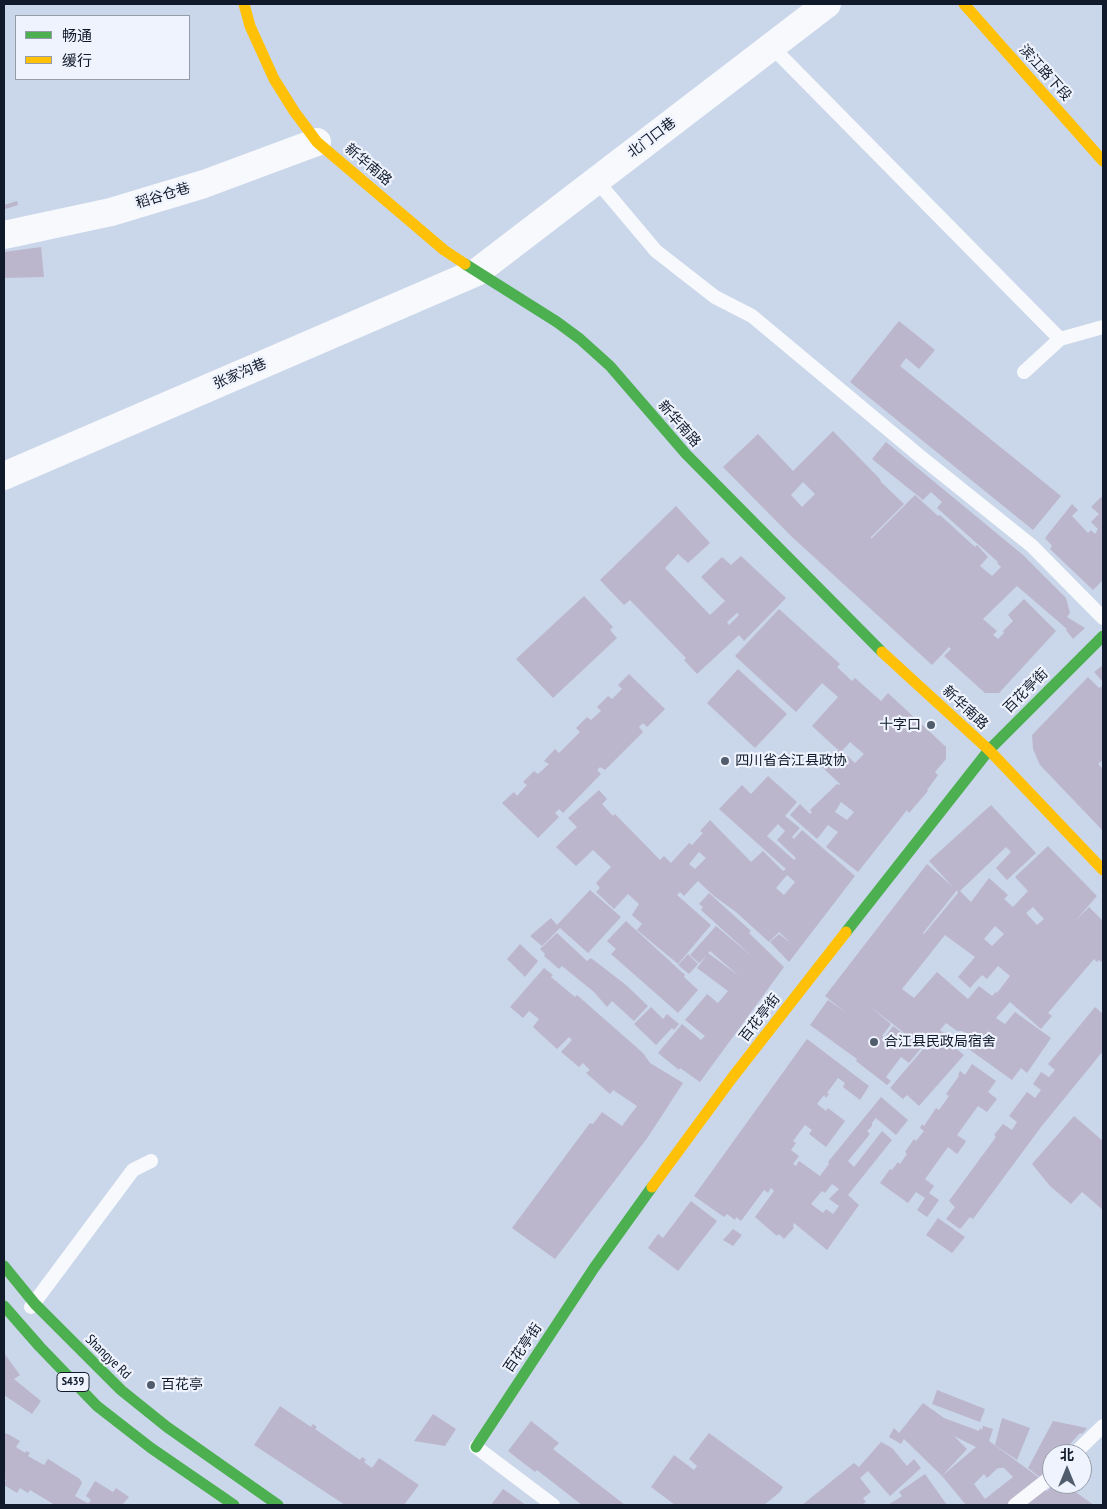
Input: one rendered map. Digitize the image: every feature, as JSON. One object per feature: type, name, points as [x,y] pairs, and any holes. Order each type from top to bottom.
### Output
[{"type":"street","name":"新华南路","points":[[244,4],[250,26],[274,79],[294,111],[317,142],[444,250],[557,322],[580,339],[610,366],[686,454],[804,575],[874,644],[989,750],[1103,870]]},
{"type":"street","name":"北门口巷","points":[[477,272],[827,4]]},
{"type":"street","name":"滨江路下段","points":[[964,4],[1103,161]]},
{"type":"street","name":"稻谷仓巷","points":[[4,235],[111,212],[204,184],[317,142]]},
{"type":"street","name":"张家沟巷","points":[[4,476],[477,272]]},
{"type":"street","name":"百花亭街","points":[[476,1447],[594,1268],[732,1078],[989,750],[1103,636]]},
{"type":"street","name":"Shangye Rd","points":[[4,1266],[34,1304],[72,1361],[97,1406],[234,1505]]},
{"type":"street","name":"Shangye Rd","points":[[4,1306],[16,1321],[72,1361],[120,1390],[167,1428],[278,1505]]},
{"type":"lane","points":[[772,47],[1060,339]]},
{"type":"lane","points":[[597,181],[656,251],[715,297],[752,316],[920,458],[1032,546],[1103,618]]},
{"type":"lane","points":[[1024,372],[1060,339],[1103,327]]},
{"type":"lane","points":[[16,1321],[34,1304],[133,1170],[151,1161]]},
{"type":"lane","points":[[1084,1444],[1103,1426]]},
{"type":"lane","points":[[476,1447],[552,1505]]},
{"type":"lane","points":[[1015,1505],[1042,1484]]},
{"type":"building","points":[[17,201],[18,205],[5,209],[4,205]]},
{"type":"building","points":[[41,247],[44,277],[4,278],[4,252]]},
{"type":"building","points":[[899,321],[935,350],[919,369],[906,358],[900,366],[1061,496],[1033,530],[850,382]]},
{"type":"building","points":[[833,431],[904,504],[871,539],[915,495],[975,547],[977,545],[988,557],[980,566],[992,576],[1001,567],[998,562],[937,508],[942,502],[931,492],[923,500],[872,459],[886,442],[1023,555],[1066,598],[1070,613],[1067,617],[1085,628],[1073,639],[1067,629],[1017,586],[983,619],[997,631],[993,635],[998,639],[1004,633],[1003,631],[1013,621],[1008,615],[1024,599],[1056,631],[999,693],[985,693],[944,656],[951,649],[949,647],[932,665],[791,536],[723,467],[758,434],[793,471]],"holes":[[[803,482],[815,494],[802,507],[791,495]]]},
{"type":"building","points":[[1101,497],[1103,499],[1103,580],[1093,590],[1050,549],[1052,546],[1045,538],[1072,504],[1078,510],[1072,516],[1088,533],[1091,530],[1095,534],[1098,529],[1091,522],[1099,514],[1091,507]]},
{"type":"building","points":[[676,506],[710,543],[688,563],[678,554],[665,568],[710,615],[725,601],[701,577],[722,557],[731,565],[741,556],[786,598],[744,641],[739,635],[697,674],[684,660],[686,658],[630,600],[624,605],[600,580]],"holes":[[[737,613],[739,615],[729,625],[727,622]]]},
{"type":"building","points":[[584,596],[613,627],[610,630],[617,638],[553,698],[516,659]]},
{"type":"building","points":[[779,609],[840,664],[837,667],[852,681],[855,678],[881,701],[888,693],[946,747],[946,759],[935,772],[938,775],[928,791],[909,813],[907,810],[858,872],[826,847],[838,832],[828,825],[817,839],[790,815],[800,804],[810,814],[812,812],[810,810],[837,784],[840,784],[822,767],[839,749],[812,726],[838,697],[822,683],[796,712],[735,656]],"holes":[[[850,742],[864,754],[855,763],[842,751]],[[841,802],[854,812],[847,820],[835,812]]]},
{"type":"building","points":[[1103,665],[1103,682],[1094,672]]},
{"type":"building","points":[[738,669],[787,714],[755,748],[707,703]]},
{"type":"building","points":[[629,674],[665,709],[647,727],[643,723],[639,727],[643,732],[605,770],[600,767],[597,770],[601,774],[563,813],[559,809],[555,813],[559,817],[538,838],[502,803],[514,792],[517,796],[527,785],[523,782],[534,771],[538,774],[549,764],[544,761],[555,749],[559,753],[580,732],[576,728],[587,717],[591,720],[601,711],[597,707],[608,696],[612,699],[622,689],[618,685]]},
{"type":"building","points":[[1088,677],[1099,688],[1103,687],[1103,760],[1098,764],[1103,769],[1103,831],[1040,765],[1033,749],[1032,735]]},
{"type":"building","points":[[768,776],[797,802],[785,816],[800,828],[792,837],[794,839],[802,830],[855,876],[789,962],[770,942],[779,934],[792,944],[779,932],[769,942],[698,881],[684,896],[680,892],[677,895],[711,925],[678,964],[637,930],[642,924],[632,915],[639,904],[628,894],[614,909],[596,892],[600,888],[596,883],[611,867],[593,850],[576,866],[556,847],[577,827],[568,818],[599,790],[607,799],[602,804],[613,816],[615,814],[660,860],[664,856],[671,863],[689,843],[692,845],[703,833],[700,831],[710,820],[751,862],[763,851],[783,871],[786,869],[719,809],[742,785],[751,794]],"holes":[[[778,824],[785,831],[777,840],[796,858],[794,860],[767,836]],[[699,852],[706,858],[695,869],[689,864]],[[787,875],[795,882],[784,895],[776,888]]]},
{"type":"building","points":[[991,805],[1036,853],[1007,880],[996,868],[1011,852],[1006,847],[960,891],[971,902],[989,878],[1008,895],[1004,899],[1013,907],[1028,891],[1015,877],[1048,846],[1097,896],[1075,921],[1089,907],[1103,921],[1103,960],[1097,962],[1094,959],[1048,1013],[1052,1016],[1041,1029],[1010,1002],[996,1018],[1005,1024],[1015,1012],[1051,1038],[1027,1073],[1021,1068],[1012,1080],[960,1041],[966,1034],[962,1031],[957,1031],[946,1023],[940,1030],[951,1039],[948,1042],[964,1055],[919,1106],[907,1095],[903,1099],[890,1088],[924,1048],[868,1005],[891,1024],[882,1036],[885,1037],[893,1026],[922,1047],[909,1063],[901,1057],[886,1077],[891,1081],[887,1085],[856,1061],[857,1059],[810,1025],[828,1000],[846,1013],[825,996],[927,864],[953,887],[929,861]],"holes":[[[957,890],[958,893],[923,933]],[[1033,907],[1044,919],[1037,925],[1026,913]],[[995,926],[1004,934],[992,946],[984,939]],[[945,935],[975,957],[958,977],[970,988],[982,975],[987,979],[998,966],[1010,976],[997,993],[992,996],[979,986],[968,999],[937,972],[914,998],[902,989]]]},
{"type":"building","points":[[590,890],[621,917],[588,953],[560,928],[542,946],[530,936],[551,918],[557,925]]},
{"type":"building","points":[[709,893],[751,931],[749,933],[784,967],[700,1082],[680,1068],[679,1070],[658,1053],[682,1024],[701,1040],[705,1036],[685,1020],[707,994],[718,1003],[728,991],[697,968],[706,956],[699,963],[690,955],[716,926],[754,958],[701,910],[703,907],[699,904]],"holes":[[[710,951],[739,976],[708,953]]]},
{"type":"building","points":[[626,921],[685,975],[684,977],[698,990],[678,1013],[611,954],[616,949],[607,941]]},
{"type":"building","points":[[557,933],[587,961],[591,958],[626,985],[648,1006],[634,1021],[612,1001],[607,1007],[594,992],[562,966],[559,969],[544,956],[545,954],[540,949]]},
{"type":"building","points":[[520,944],[538,961],[525,977],[507,959]]},
{"type":"building","points":[[688,954],[698,964],[689,974],[678,965]]},
{"type":"building","points":[[544,968],[553,975],[551,977],[575,997],[577,995],[643,1053],[650,1063],[683,1083],[648,1137],[555,1259],[512,1228],[590,1123],[593,1124],[602,1112],[622,1126],[637,1106],[613,1090],[610,1094],[586,1073],[590,1070],[583,1063],[579,1067],[561,1052],[572,1040],[569,1037],[557,1049],[533,1027],[539,1019],[529,1011],[523,1018],[510,1007]]},
{"type":"building","points":[[651,1007],[663,1019],[667,1014],[679,1024],[674,1030],[672,1028],[656,1045],[634,1024]]},
{"type":"building","points":[[1095,1007],[1103,1014],[1103,1051],[1041,1127],[973,1219],[970,1217],[960,1229],[946,1219],[955,1207],[949,1201],[996,1137],[994,1135],[1003,1124],[1012,1130],[1017,1122],[1009,1116],[1027,1092],[1035,1098],[1041,1090],[1033,1084],[1041,1072],[1049,1077],[1055,1070],[1048,1064]]},
{"type":"building","points":[[807,1039],[869,1086],[860,1100],[843,1087],[845,1083],[838,1078],[827,1093],[829,1094],[826,1098],[824,1095],[817,1104],[826,1111],[828,1108],[845,1121],[826,1147],[809,1134],[812,1130],[805,1125],[793,1141],[796,1143],[791,1150],[799,1156],[793,1164],[796,1166],[799,1161],[820,1176],[829,1164],[828,1162],[881,1097],[908,1120],[896,1135],[876,1118],[867,1131],[870,1134],[848,1161],[854,1167],[882,1131],[892,1140],[848,1195],[859,1205],[827,1250],[794,1223],[794,1228],[784,1239],[779,1234],[777,1236],[755,1217],[774,1191],[771,1188],[768,1193],[764,1190],[741,1221],[736,1217],[735,1220],[727,1214],[724,1217],[694,1196]],"holes":[[[832,1184],[839,1189],[829,1199],[839,1206],[833,1214],[826,1209],[823,1213],[811,1204],[822,1191],[825,1193]]]},
{"type":"building","points":[[972,1064],[996,1081],[988,1092],[997,1099],[987,1112],[978,1106],[957,1135],[966,1141],[965,1143],[957,1154],[948,1147],[925,1179],[934,1186],[929,1193],[939,1200],[927,1217],[917,1210],[925,1198],[916,1192],[908,1203],[880,1183],[890,1169],[892,1170],[898,1162],[900,1164],[907,1154],[905,1152],[914,1139],[916,1141],[924,1131],[920,1128],[922,1124],[924,1126],[936,1108],[939,1110],[949,1096],[946,1094],[959,1076],[960,1071],[965,1075]]},
{"type":"building","points":[[1074,1116],[1103,1141],[1103,1210],[1082,1192],[1071,1204],[1050,1186],[1032,1164]]},
{"type":"building","points":[[691,1201],[717,1221],[678,1271],[648,1248],[658,1234],[663,1238]]},
{"type":"building","points":[[938,1218],[965,1237],[952,1253],[926,1235]]},
{"type":"building","points":[[733,1229],[742,1235],[733,1246],[723,1240]]},
{"type":"building","points":[[4,1353],[20,1375],[14,1379],[41,1401],[32,1414],[4,1395]]},
{"type":"building","points":[[937,1390],[985,1409],[980,1422],[932,1404]]},
{"type":"building","points":[[923,1403],[944,1418],[979,1431],[980,1428],[982,1430],[983,1426],[993,1429],[989,1441],[1041,1479],[1006,1505],[966,1505],[942,1476],[904,1439],[901,1444],[889,1437],[894,1428],[899,1433]],"holes":[[[954,1436],[976,1447],[942,1476],[967,1449]],[[998,1468],[1004,1468],[1013,1477],[985,1499],[974,1484],[984,1474],[987,1478]]]},
{"type":"building","points":[[280,1406],[311,1427],[313,1424],[317,1427],[315,1429],[360,1460],[362,1457],[366,1460],[364,1462],[372,1468],[379,1458],[419,1485],[404,1505],[345,1505],[254,1445]]},
{"type":"building","points":[[433,1414],[456,1429],[445,1446],[414,1441]]},
{"type":"building","points":[[1002,1418],[1030,1428],[1017,1460],[995,1445]]},
{"type":"building","points":[[531,1421],[559,1443],[553,1449],[625,1505],[582,1505],[537,1470],[535,1472],[508,1451]]},
{"type":"building","points":[[1053,1421],[1087,1428],[1070,1444],[1042,1444],[1041,1478],[1028,1468]]},
{"type":"building","points":[[6,1433],[20,1441],[16,1447],[25,1453],[26,1451],[30,1453],[28,1456],[44,1465],[48,1459],[80,1479],[82,1483],[75,1496],[87,1503],[91,1500],[86,1496],[95,1481],[113,1492],[116,1488],[129,1497],[122,1505],[55,1505],[30,1490],[28,1493],[20,1488],[17,1493],[4,1485],[6,1480],[4,1478],[4,1436]]},
{"type":"building","points":[[709,1433],[783,1487],[780,1492],[764,1505],[675,1505],[651,1487],[674,1455],[694,1470],[697,1466],[689,1459]]},
{"type":"building","points":[[881,1442],[892,1448],[907,1466],[914,1459],[921,1468],[890,1496],[868,1471],[860,1478],[871,1492],[863,1498],[866,1502],[862,1505],[802,1505],[854,1463],[859,1467]]},
{"type":"building","points":[[925,1474],[947,1505],[888,1505],[902,1496],[899,1492]]},
{"type":"building","points":[[503,1489],[506,1491],[526,1505],[491,1505]]},
{"type":"building","points":[[1042,1492],[1042,1494],[1078,1494],[1094,1505],[1025,1505]]},
{"type":"traffic: fast","points":[[465,264],[557,322],[580,339],[610,366],[686,454],[882,652]]},
{"type":"traffic: fast","points":[[846,932],[989,750],[1103,636]]},
{"type":"traffic: fast","points":[[476,1447],[594,1268],[652,1187]]},
{"type":"traffic: fast","points":[[4,1266],[35,1304],[121,1390],[167,1427],[278,1505]]},
{"type":"traffic: fast","points":[[4,1306],[40,1347],[97,1406],[151,1448],[234,1505]]},
{"type":"traffic: slow","points":[[244,4],[250,26],[274,79],[294,111],[317,142],[444,250],[465,264]]},
{"type":"traffic: slow","points":[[964,4],[1103,161]]},
{"type":"traffic: slow","points":[[882,652],[989,750],[1103,870]]},
{"type":"traffic: slow","points":[[652,1187],[732,1078],[846,932]]},
{"type":"place","name":"十字口","points":[[931,725]]},
{"type":"place","name":"四川省合江县政协","points":[[725,761]]},
{"type":"place","name":"合江县民政局宿舍","points":[[874,1042]]},
{"type":"place","name":"百花亭","points":[[151,1385]]}]
